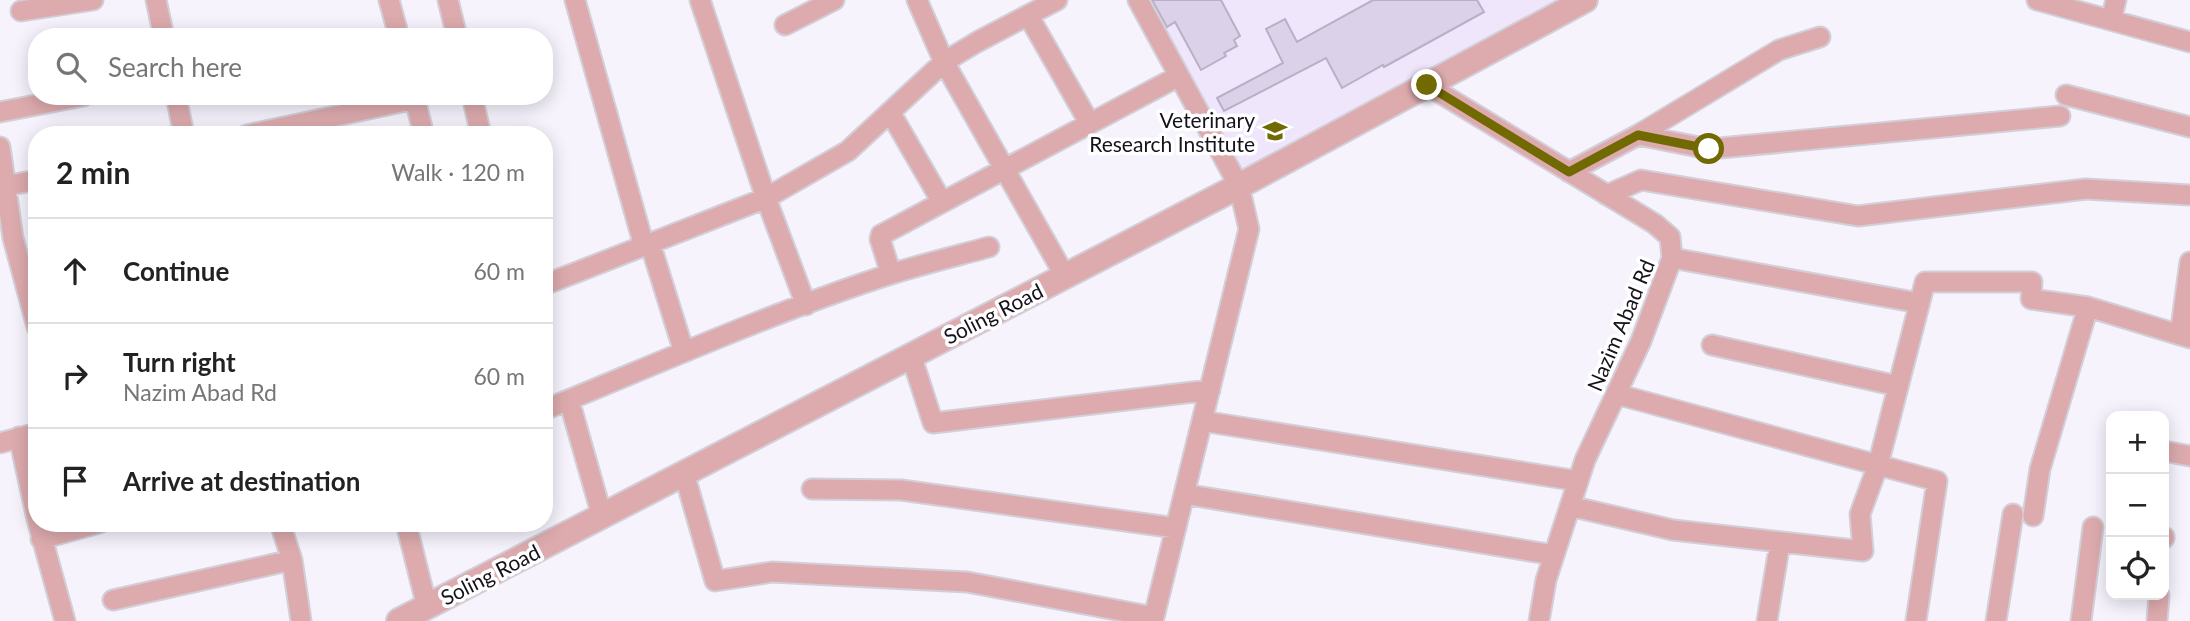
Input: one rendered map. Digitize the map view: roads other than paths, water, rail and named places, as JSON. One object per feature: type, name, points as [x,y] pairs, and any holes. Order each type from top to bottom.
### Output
[{"type":"street","points":[[21,11],[93,0]]},
{"type":"street","points":[[156,0],[162,28]]},
{"type":"street","points":[[389,0],[397,28]]},
{"type":"street","points":[[447,0],[455,28]]},
{"type":"street","points":[[575,0],[647,245],[684,352]]},
{"type":"street","points":[[700,0],[766,198],[806,305]]},
{"type":"street","points":[[785,25],[834,0]]},
{"type":"street","points":[[917,0],[944,62],[1065,276]]},
{"type":"street","points":[[553,282],[766,198],[848,151],[944,62],[1057,0]]},
{"type":"street","points":[[684,473],[715,581],[772,572],[967,582],[1154,619],[1249,229],[1239,186],[1138,0]]},
{"type":"street","name":"Soling Road","points":[[399,621],[1239,186],[1585,0]]},
{"type":"street","points":[[2037,0],[2190,42]]},
{"type":"street","points":[[2111,20],[2116,0]]},
{"type":"street","points":[[1028,15],[1090,124]]},
{"type":"street","points":[[1569,172],[1638,135],[1779,50],[1820,37]]},
{"type":"street","points":[[891,274],[881,235],[1179,76]]},
{"type":"street","name":"Nazim Abad Rd","points":[[1427,85],[1655,224],[1670,237],[1672,258],[1642,341],[1585,460],[1546,580],[1539,621]]},
{"type":"street","points":[[2066,95],[2190,127]]},
{"type":"street","points":[[0,111],[33,105]]},
{"type":"street","points":[[178,105],[182,126]]},
{"type":"street","points":[[288,126],[382,105]]},
{"type":"street","points":[[416,105],[422,126]]},
{"type":"street","points":[[474,105],[479,126]]},
{"type":"street","points":[[890,112],[942,202]]},
{"type":"street","points":[[1638,135],[1709,149],[2060,116]]},
{"type":"street","points":[[0,147],[3,187],[28,294]]},
{"type":"street","points":[[1607,195],[1641,180],[1858,216],[2086,189],[2190,195]]},
{"type":"street","points":[[3,187],[28,182]]},
{"type":"street","points":[[553,401],[569,400],[684,352],[891,274],[989,247]]},
{"type":"street","points":[[1672,258],[1919,303]]},
{"type":"street","points":[[1570,506],[1673,530],[1863,551],[1860,514],[1878,465],[1925,282],[2032,282],[2031,299],[2088,307],[2185,337],[2190,262]]},
{"type":"street","points":[[1996,621],[2023,515],[2040,469],[2088,307]]},
{"type":"street","points":[[1712,345],[1898,386]]},
{"type":"street","points":[[911,355],[933,423],[1210,390]]},
{"type":"street","points":[[1616,394],[1937,481],[1916,621]]},
{"type":"street","points":[[569,400],[602,516]]},
{"type":"street","points":[[1202,421],[1578,481]]},
{"type":"street","points":[[19,438],[28,480]]},
{"type":"street","points":[[2169,452],[2190,456]]},
{"type":"street","points":[[812,489],[901,490],[1176,528]]},
{"type":"street","points":[[1184,494],[1554,555]]},
{"type":"street","points":[[2081,621],[2093,527]]},
{"type":"street","points":[[39,532],[65,621]]},
{"type":"street","points":[[283,532],[292,561],[302,621]]},
{"type":"street","points":[[408,532],[427,607]]},
{"type":"street","points":[[1767,621],[1780,542]]},
{"type":"street","points":[[113,600],[292,561]]},
{"type":"street","points":[[2157,621],[2159,600]]},
{"type":"place","name":"Veterinary Research Institute","points":[[1275,131]]}]
